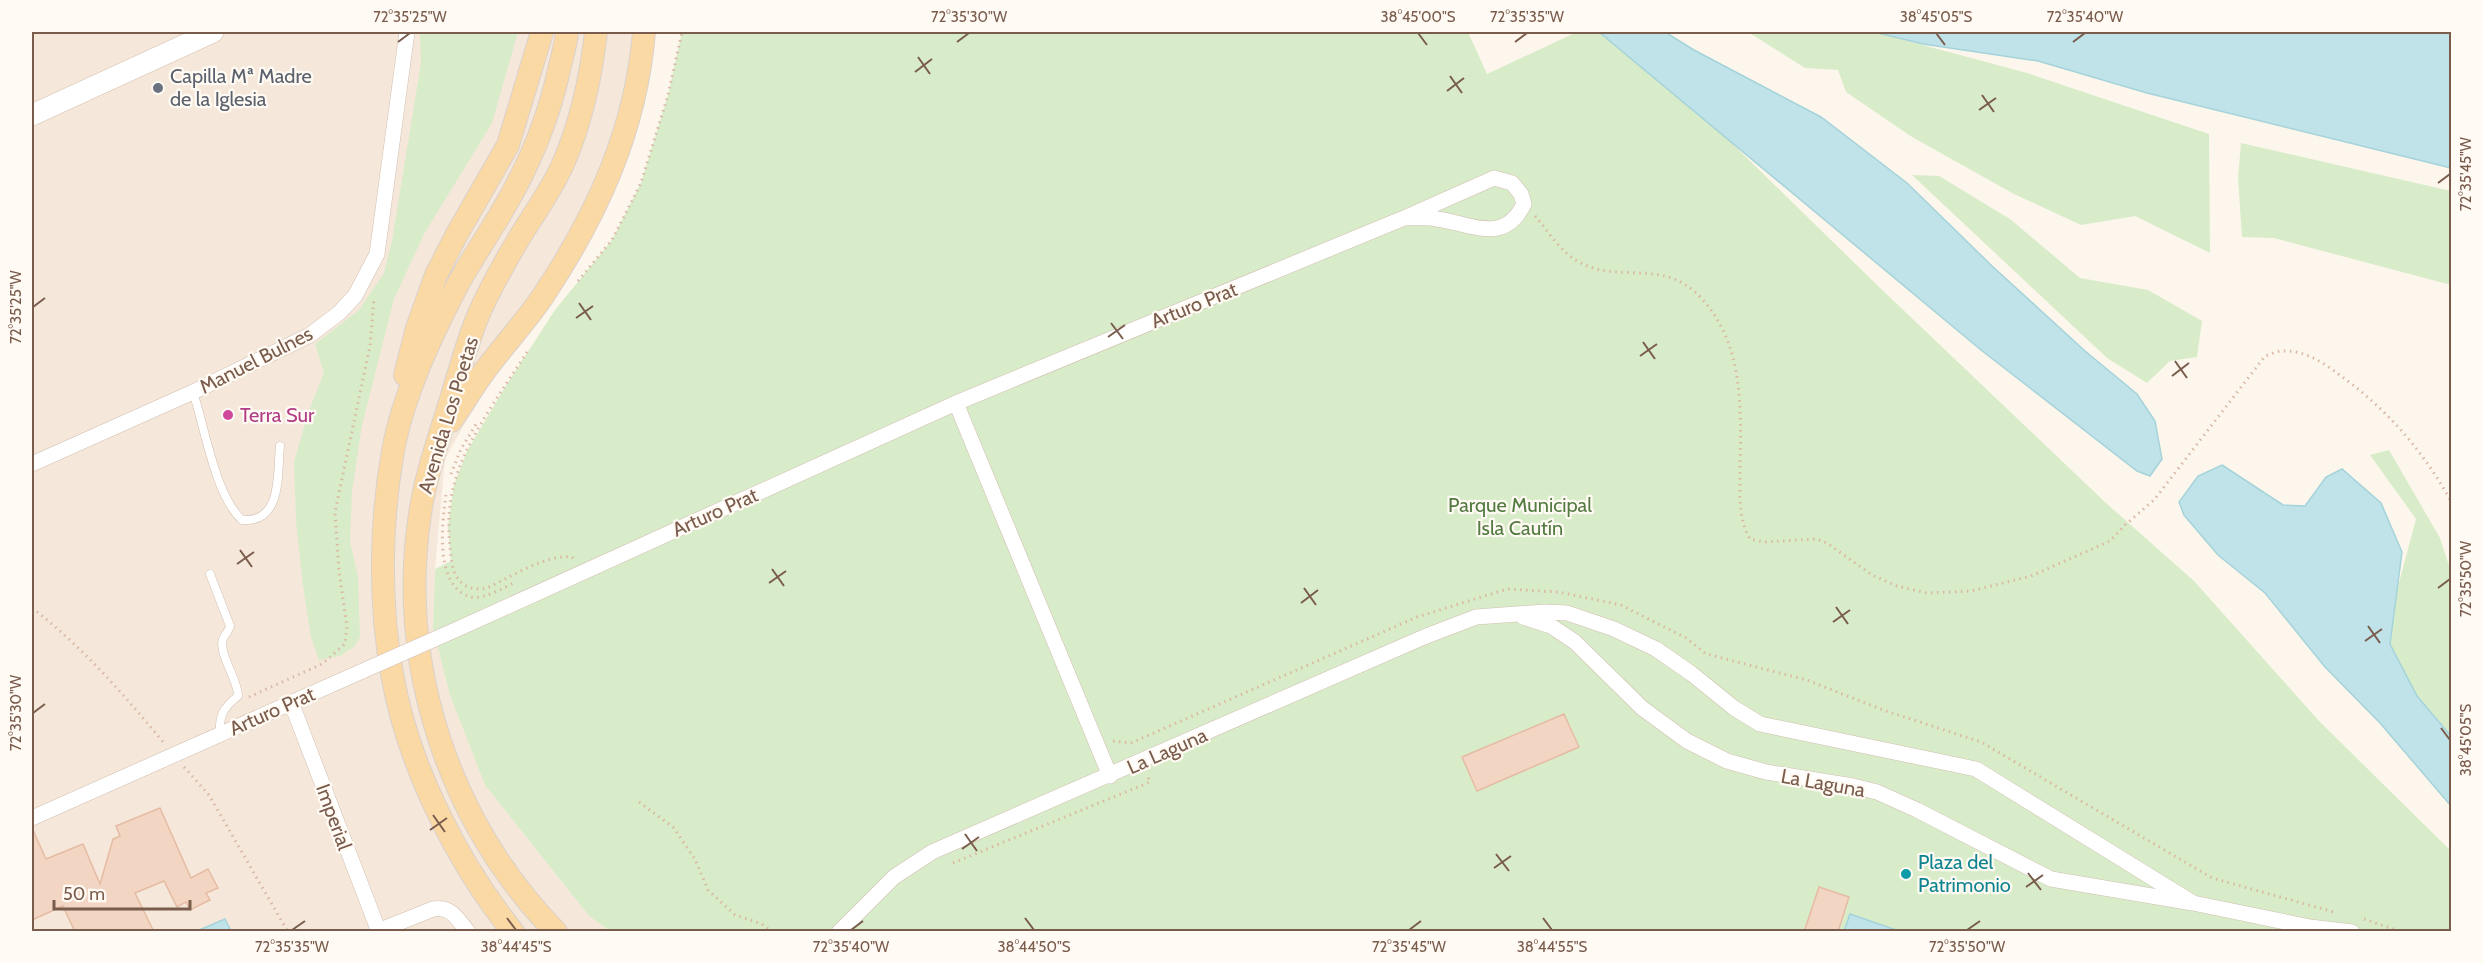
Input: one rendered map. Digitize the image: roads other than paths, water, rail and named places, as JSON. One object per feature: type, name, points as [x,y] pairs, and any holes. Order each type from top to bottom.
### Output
[{"type":"main road","points":[[32,115],[213,32]]},
{"type":"main road","points":[[393,450],[401,393],[417,328],[441,265],[508,145],[542,32]]},
{"type":"main road","name":"Avenida Los Poetas","points":[[513,932],[481,888],[444,822],[414,753],[393,680],[387,630],[385,524],[393,450],[411,391],[459,284],[518,184],[537,143],[554,96],[567,32]]},
{"type":"main road","name":"Avenida Los Poetas","points":[[556,932],[517,887],[485,840],[451,773],[428,701],[420,665],[414,590],[420,515],[436,442],[465,352],[481,310],[563,164],[585,94],[596,32]]},
{"type":"main road","points":[[436,442],[481,376],[543,297],[601,195],[619,154],[630,117],[644,32]]},
{"type":"street","name":"Manuel Bulnes","points":[[32,464],[193,392],[310,335],[339,313],[355,296],[377,254],[407,32]]},
{"type":"street","name":"Arturo Prat","points":[[32,818],[462,627],[576,569],[956,403],[1404,218],[1494,178],[1512,183],[1521,194],[1524,204],[1519,214],[1506,227],[1489,230],[1434,218],[1404,218]]},
{"type":"street","points":[[956,403],[1110,776]]},
{"type":"street","name":"La Laguna","points":[[839,932],[894,877],[932,852],[1424,637],[1476,617],[1545,612],[1567,613],[1614,629],[1656,649],[1734,708],[1760,724],[1976,769],[2193,903]]},
{"type":"street","name":"La Laguna","points":[[1518,615],[1551,626],[1575,642],[1642,708],[1687,741],[1710,754],[1744,767],[1876,792],[1917,810],[2050,879],[2193,903],[2310,927],[2352,932]]},
{"type":"street","name":"Imperial","points":[[291,702],[378,931]]},
{"type":"street","points":[[378,931],[442,907],[450,909],[468,932]]},
{"type":"lane","points":[[193,392],[204,424],[208,450],[233,512],[243,520],[260,518],[268,512],[275,501],[280,446]]},
{"type":"lane","points":[[210,574],[230,626],[223,640],[224,652],[238,688],[238,696],[225,707],[219,716],[220,734]]},
{"type":"water","points":[[1599,32],[1665,32],[1694,50],[1821,117],[1907,183],[1992,266],[2085,351],[2137,394],[2155,421],[2162,459],[2150,476],[2137,471],[1981,350]]},
{"type":"water","points":[[1874,32],[2451,32],[2451,168],[2147,93],[2038,61],[1923,44]]},
{"type":"water","points":[[2222,465],[2283,505],[2305,506],[2326,477],[2342,469],[2381,503],[2402,552],[2390,644],[2417,696],[2451,736],[2451,806],[2380,723],[2325,667],[2265,593],[2218,555],[2184,515],[2179,502],[2198,476]]},
{"type":"water","points":[[1850,914],[1899,931],[1844,931]]},
{"type":"water","points":[[225,919],[231,931],[197,931]]},
{"type":"place","name":"Capilla Mª Madre de la Iglesia","points":[[158,88]]},
{"type":"place","name":"Terra Sur","points":[[228,415]]},
{"type":"place","name":"Plaza del Patrimonio","points":[[1906,874]]},
{"type":"park label","name":"Parque Municipal Isla Cautín","points":[[1520,516]]}]
